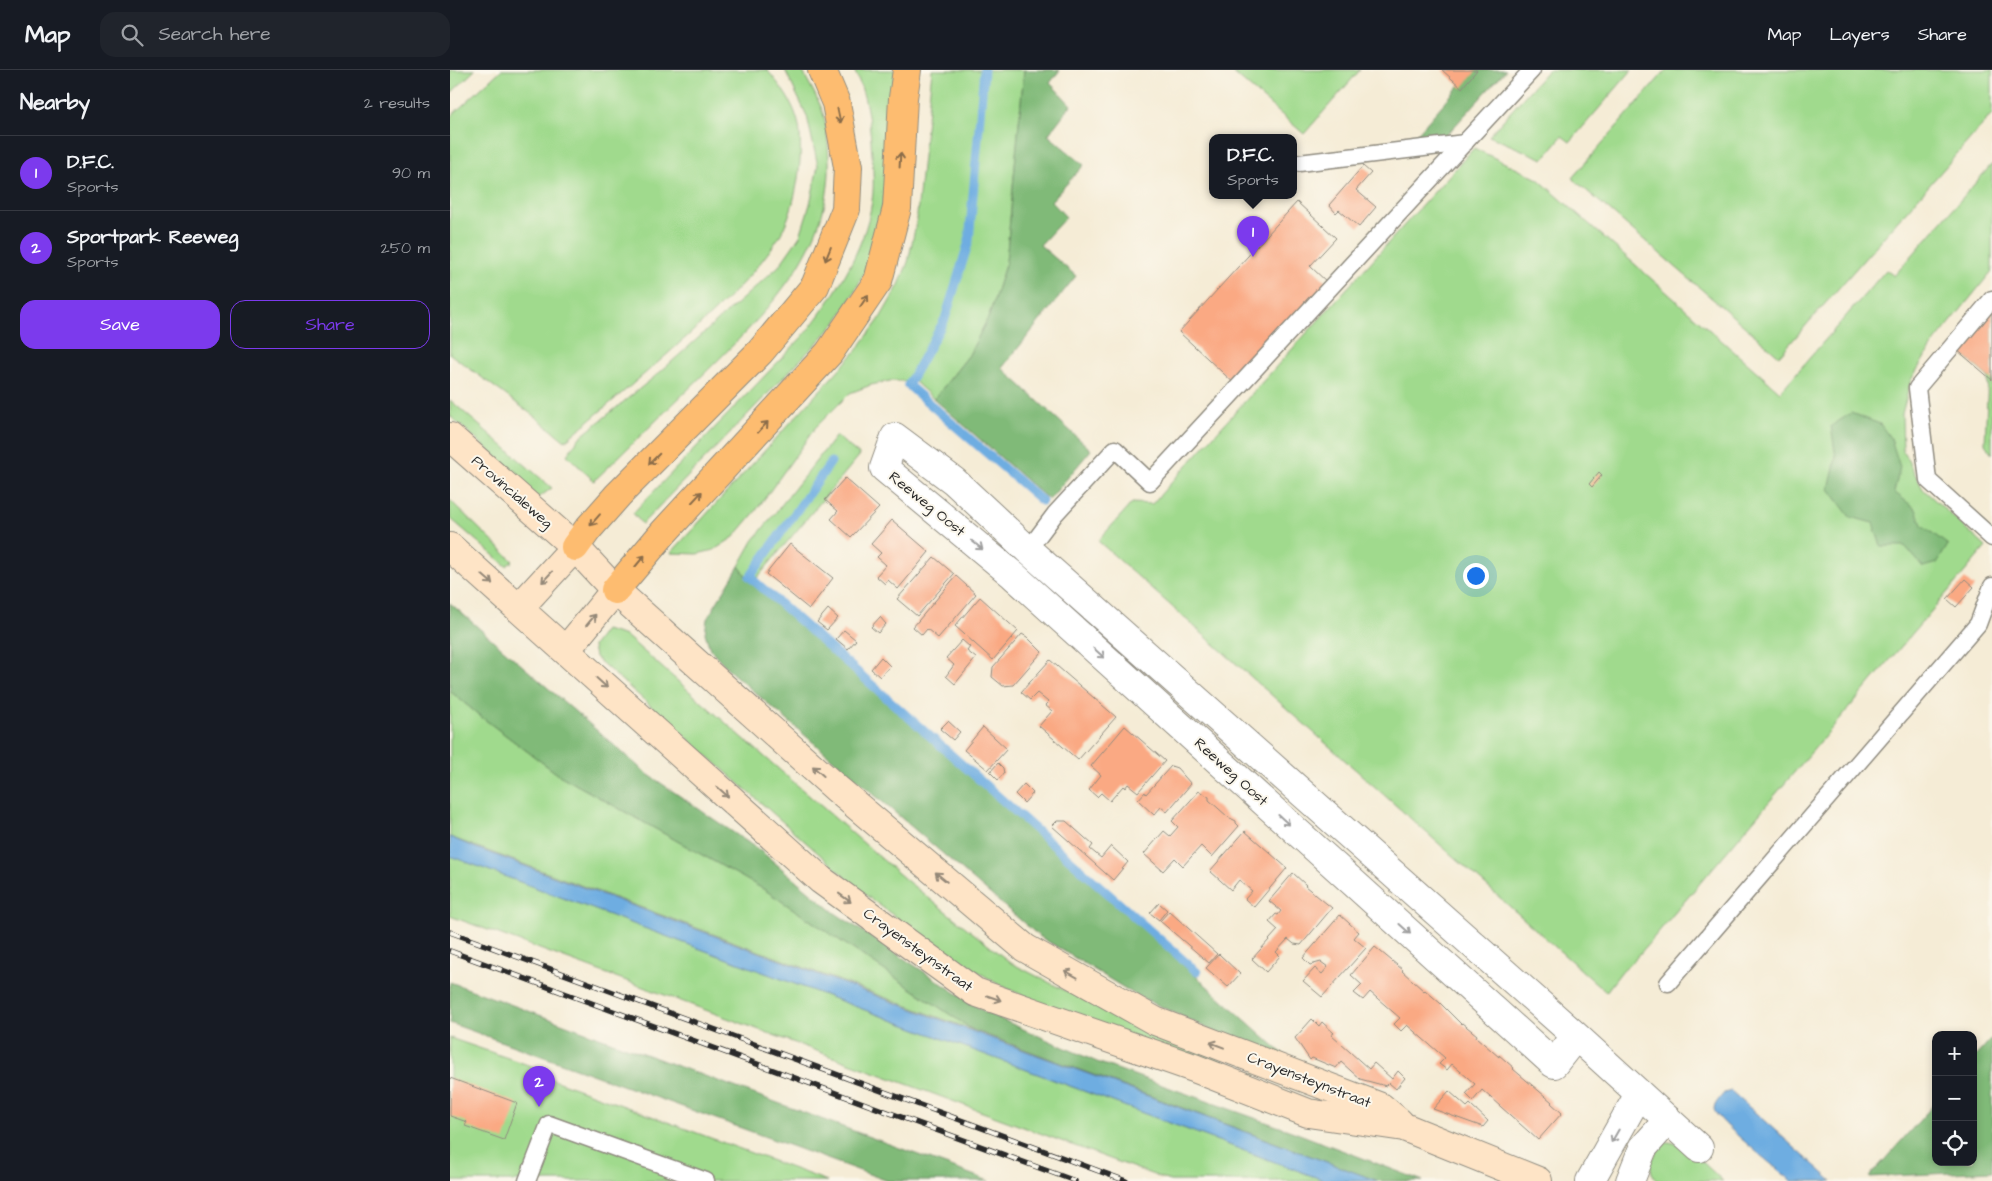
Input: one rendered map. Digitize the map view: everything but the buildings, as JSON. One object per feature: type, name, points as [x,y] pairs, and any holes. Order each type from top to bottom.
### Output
[{"type":"highway","points":[[575,547],[588,528],[618,495],[760,352],[815,286],[846,209],[848,167],[836,103],[822,70]]},
{"type":"highway","points":[[615,590],[664,532],[829,354],[878,281],[897,208],[903,98],[907,70]]},
{"type":"main road","name":"Provincialeweg","points":[[450,437],[575,547],[615,590]]},
{"type":"main road","points":[[450,547],[566,650],[615,590]]},
{"type":"main road","points":[[519,608],[575,547]]},
{"type":"main road","name":"Crayensteynstraat","points":[[615,590],[837,788],[1025,948],[1155,1021],[1381,1107],[1404,1126]]},
{"type":"main road","name":"Crayensteynstraat","points":[[566,650],[821,880],[975,992],[1194,1068],[1308,1113],[1404,1126],[1538,1181]]},
{"type":"street","name":"Reeweg Oost","points":[[1576,1036],[1554,1064],[1013,575],[884,468],[896,438],[954,481],[1028,550],[1576,1036],[1699,1148]]},
{"type":"street","points":[[1590,1181],[1639,1094]]},
{"type":"street","points":[[1630,1181],[1643,1148],[1668,1120]]},
{"type":"lane","points":[[1028,550],[1056,514],[1115,450],[1150,482],[1532,70]]},
{"type":"lane","points":[[1300,163],[1465,144]]},
{"type":"lane","points":[[1992,299],[1917,388],[1928,480],[1992,538]]},
{"type":"lane","points":[[1668,983],[1978,624],[1992,586]]},
{"type":"lane","points":[[527,1181],[549,1124],[706,1181]]},
{"type":"green space","points":[[450,70],[475,70],[450,94]]},
{"type":"green space","points":[[501,70],[767,70],[787,96],[799,126],[799,168],[794,198],[785,226],[770,250],[728,299],[661,360],[565,441],[450,354],[450,117]]},
{"type":"green space","points":[[785,70],[802,70],[821,107],[827,133],[829,160],[827,192],[820,222],[808,250],[792,276],[752,325],[594,481],[567,455],[579,438],[659,373],[779,266],[800,236],[810,204],[818,166],[807,116]]},
{"type":"green space","points":[[854,70],[895,70],[886,186],[877,232],[864,273],[836,323],[642,524],[633,513],[803,336],[836,290],[855,255],[868,219],[873,193],[873,178],[868,113],[864,95]]},
{"type":"green space","points":[[932,70],[1024,70],[1006,262],[989,316],[969,355],[934,399],[914,381],[890,381],[871,385],[850,393],[815,428],[755,512],[734,537],[714,550],[697,554],[671,553],[856,351],[879,320],[899,285],[908,262],[916,224]]},
{"type":"green space","points":[[1024,70],[1060,70],[1050,83],[1071,105],[1048,135],[1084,165],[1051,201],[1066,217],[1040,245],[1076,276],[1002,368],[1091,450],[1049,500],[934,399],[969,355],[989,316],[1006,262]]},
{"type":"green space","points":[[1230,70],[1360,70],[1304,134]]},
{"type":"green space","points":[[1473,70],[1506,70],[1442,140],[1408,144]]},
{"type":"green space","points":[[1548,70],[1632,70],[1570,142],[1562,136],[1543,159],[1489,136]]},
{"type":"green space","points":[[1666,70],[1992,70],[1992,114],[1779,356],[1572,178]]},
{"type":"green space","points":[[1474,148],[1538,179],[1780,392],[1886,270],[1894,276],[1992,164],[1992,271],[1933,344],[1911,380],[1902,414],[1903,451],[1923,489],[1986,547],[1606,992],[1098,541],[1132,503],[1152,504]]},
{"type":"green space","points":[[1992,307],[1992,454],[1985,444],[1988,377],[1956,349]]},
{"type":"green space","points":[[450,400],[552,488],[538,498],[502,462],[450,416]]},
{"type":"green space","points":[[1851,413],[1880,424],[1891,439],[1900,467],[1894,492],[1916,509],[1922,525],[1948,545],[1937,563],[1923,567],[1905,546],[1881,546],[1873,523],[1850,517],[1829,489],[1836,458],[1831,426]]},
{"type":"green space","points":[[836,436],[860,455],[752,584],[739,566],[753,541]]},
{"type":"green space","points":[[450,500],[513,561],[506,566],[450,518]]},
{"type":"green space","points":[[739,566],[752,584],[807,629],[1290,1060],[1230,1039],[1134,994],[1039,936],[731,672],[710,649],[705,633],[707,619]]},
{"type":"green space","points":[[450,603],[646,773],[762,852],[835,913],[985,1012],[1097,1062],[1294,1132],[1423,1181],[1378,1181],[973,1030],[765,890],[559,775],[480,716],[450,691]]},
{"type":"green space","points":[[605,630],[626,636],[906,880],[1011,963],[1111,1014],[1257,1075],[1202,1061],[1052,1009],[996,983],[924,938],[867,896],[595,657],[593,646]]},
{"type":"green space","points":[[450,691],[559,775],[765,890],[973,1030],[450,837]]},
{"type":"green space","points":[[450,856],[1326,1181],[1170,1181],[450,916]]},
{"type":"green space","points":[[450,982],[989,1181],[888,1181],[450,1023]]},
{"type":"green space","points":[[450,1038],[534,1067],[532,1072],[827,1181],[450,1181]]},
{"type":"green space","points":[[1992,1038],[1992,1171],[1869,1177],[1932,1106],[1932,1166],[1977,1166],[1977,1055]]},
{"type":"green space","points":[[1666,1142],[1681,1146],[1689,1151],[1723,1181],[1657,1181],[1652,1173],[1650,1164],[1661,1144]]},
{"type":"water","points":[[450,837],[1378,1181],[1326,1181],[450,856]]},
{"type":"water","points":[[1731,1091],[1832,1181],[1792,1181],[1736,1134],[1717,1115],[1714,1109],[1724,1093]]},
{"type":"waterway","points":[[984,70],[969,241],[945,319],[908,385],[1042,501]]},
{"type":"waterway","points":[[831,462],[750,577],[1197,972]]},
{"type":"railway","points":[[450,932],[1126,1181]]},
{"type":"railway","points":[[450,951],[1075,1181]]},
{"type":"place","name":"D.F.C.","points":[[1253,257]]},
{"type":"place","name":"Sportpark Reeweg","points":[[539,1107]]}]
